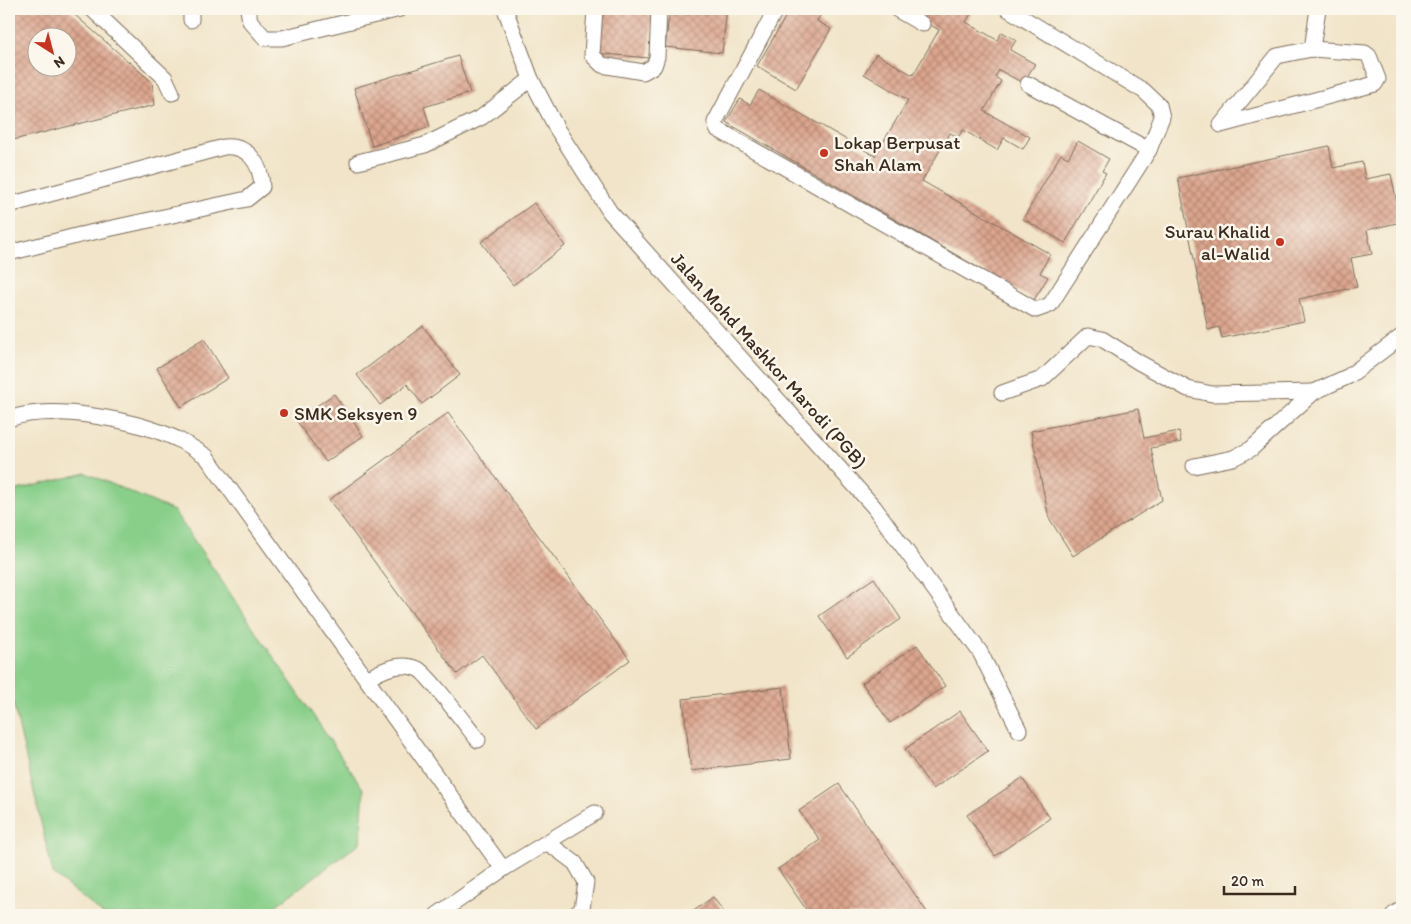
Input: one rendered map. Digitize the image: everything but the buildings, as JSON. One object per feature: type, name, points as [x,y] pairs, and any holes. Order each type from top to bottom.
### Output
[{"type":"lane","points":[[92,9],[165,78],[172,93]]},
{"type":"lane","points":[[248,9],[250,22],[265,38],[282,38],[400,9]]},
{"type":"lane","name":"Jalan Mohd Mashkor Marodi (PGB)","points":[[505,9],[531,79],[557,129],[610,212],[874,507],[980,652],[1019,730]]},
{"type":"lane","points":[[595,9],[592,54],[602,65],[643,72],[654,66],[657,57],[659,9]]},
{"type":"lane","points":[[776,9],[715,122],[718,129],[1036,310],[1050,305],[1149,150],[1162,117],[1159,105],[1144,91],[1029,14],[1008,9]]},
{"type":"lane","points":[[896,9],[922,24]]},
{"type":"lane","points":[[1312,49],[1318,9]]},
{"type":"lane","points":[[1312,49],[1364,53],[1369,56],[1378,79],[1375,84],[1221,124],[1277,56],[1312,49]]},
{"type":"lane","points":[[358,162],[425,145],[482,116],[531,79]]},
{"type":"lane","points":[[1028,84],[1149,150]]},
{"type":"lane","points":[[9,205],[224,147],[236,146],[245,151],[261,172],[262,187],[247,199],[80,235],[9,253]]},
{"type":"lane","points":[[1002,393],[1042,379],[1088,336],[1102,338],[1140,363],[1188,389],[1212,394],[1314,392]]},
{"type":"lane","points":[[1194,466],[1233,458],[1251,449],[1314,392],[1350,376],[1402,336]]},
{"type":"lane","points":[[9,419],[24,413],[64,411],[139,426],[176,438],[206,456],[503,869]]},
{"type":"lane","points":[[367,679],[390,667],[405,665],[420,669],[478,740]]},
{"type":"lane","points":[[437,915],[503,869],[595,813]]},
{"type":"lane","points":[[548,843],[575,864],[586,882],[582,909],[575,915]]},
{"type":"lane","points":[[1393,915],[1402,909]]},
{"type":"green space","points":[[86,473],[174,511],[364,790],[360,843],[263,915],[104,915],[53,874],[9,685],[9,492]]},
{"type":"place","name":"Lokap Berpusat Shah Alam","points":[[824,153]]},
{"type":"place","name":"Surau Khalid al-Walid","points":[[1280,242]]},
{"type":"place","name":"SMK Seksyen 9","points":[[284,413]]}]
